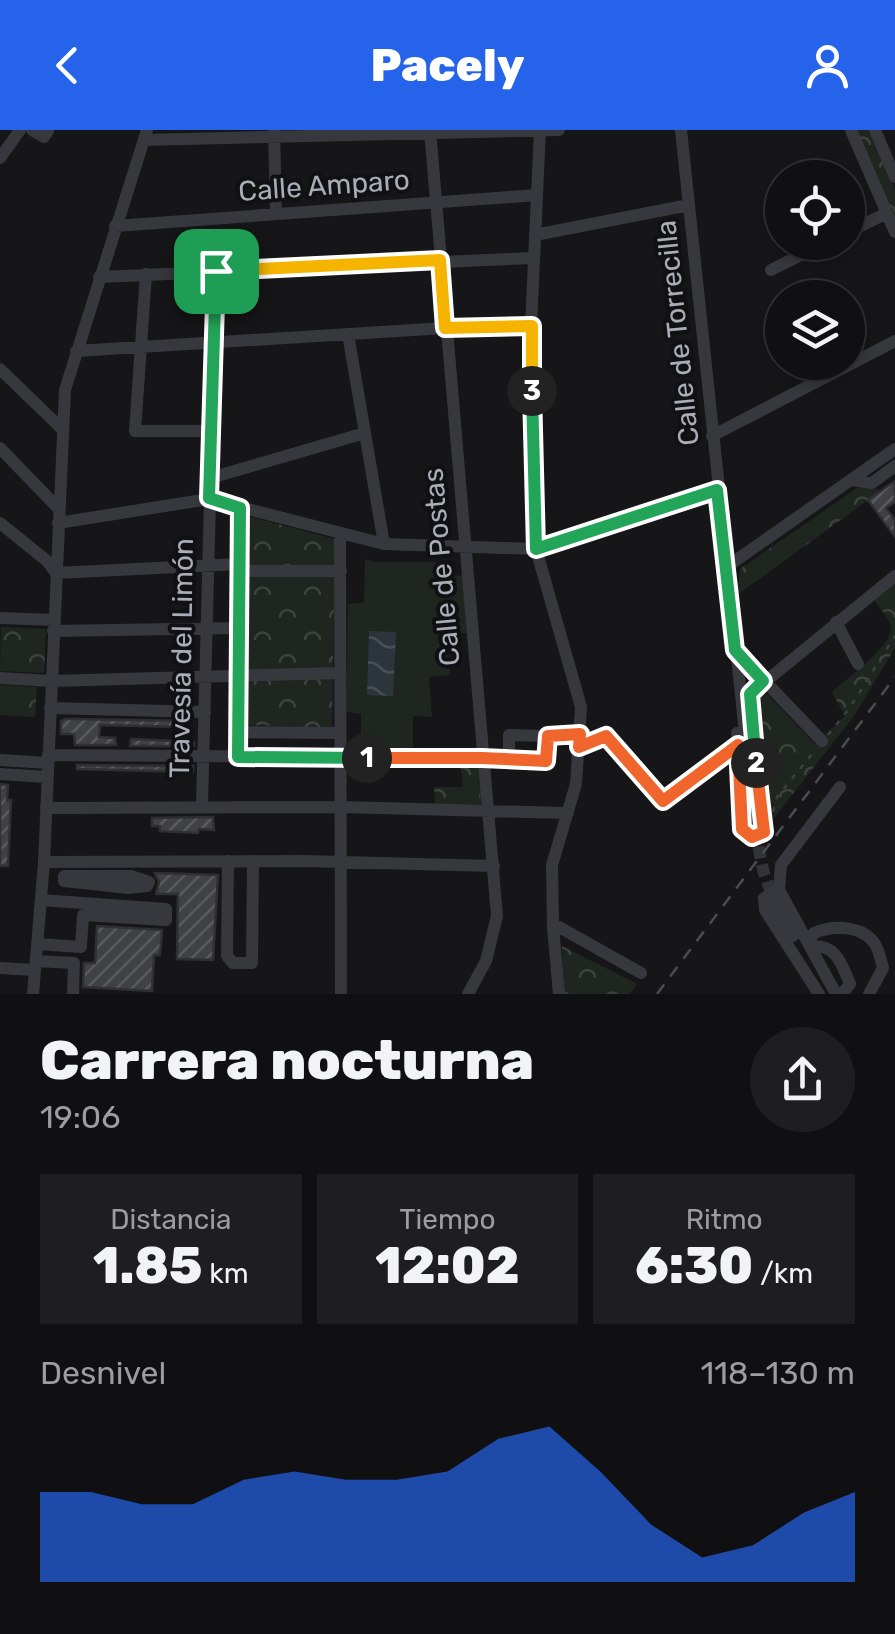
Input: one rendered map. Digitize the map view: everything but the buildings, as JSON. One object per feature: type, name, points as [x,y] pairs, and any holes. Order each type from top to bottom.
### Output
[{"type":"street","points":[[0,158],[20,130]]},
{"type":"street","points":[[32,130],[44,137],[48,131]]},
{"type":"street","points":[[34,994],[44,862],[65,390],[145,135],[559,130]]},
{"type":"street","name":"Calle de Torrecilla","points":[[681,130],[732,631],[760,823]]},
{"type":"street","points":[[852,130],[895,232]]},
{"type":"street","points":[[875,130],[894,169]]},
{"type":"street","points":[[540,131],[532,258],[536,549],[580,708],[576,784],[552,865],[552,926],[560,994]]},
{"type":"street","name":"Calle de Postas","points":[[431,132],[498,916],[486,961],[468,994]]},
{"type":"street","points":[[274,133],[276,213]]},
{"type":"street","name":"Calle Amparo","points":[[115,226],[537,195]]},
{"type":"street","points":[[534,235],[689,205]]},
{"type":"street","points":[[865,223],[887,212]]},
{"type":"street","points":[[99,277],[532,258]]},
{"type":"street","points":[[771,270],[791,260]]},
{"type":"street","name":"Travesía del Limón","points":[[202,806],[216,271]]},
{"type":"street","points":[[146,274],[135,430],[212,431]]},
{"type":"street","points":[[76,351],[532,326]]},
{"type":"street","points":[[348,334],[384,544]]},
{"type":"street","points":[[712,436],[895,342]]},
{"type":"street","points":[[0,369],[61,428]]},
{"type":"street","points":[[210,478],[365,433]]},
{"type":"street","points":[[0,448],[58,508]]},
{"type":"street","points":[[725,568],[895,449]]},
{"type":"street","points":[[853,480],[872,482],[895,466]]},
{"type":"street","points":[[58,523],[209,498],[384,544],[536,549],[717,490]]},
{"type":"street","points":[[238,757],[240,508]]},
{"type":"street","points":[[0,523],[56,573]]},
{"type":"street","points":[[340,535],[341,994]]},
{"type":"street","points":[[56,573],[208,563],[340,571]]},
{"type":"street","points":[[732,631],[742,829],[752,837],[764,832],[760,823],[750,694],[895,576]]},
{"type":"street","points":[[0,618],[54,625],[238,628]]},
{"type":"street","points":[[836,622],[858,664]]},
{"type":"street","points":[[735,650],[822,741]]},
{"type":"street","points":[[0,678],[51,681],[340,673]]},
{"type":"street","points":[[50,708],[206,712]]},
{"type":"street","points":[[237,736],[338,736]]},
{"type":"street","points":[[508,761],[508,736],[579,740],[606,736],[663,801],[738,745]]},
{"type":"street","points":[[0,774],[48,765],[205,756],[546,761],[548,736]]},
{"type":"street","points":[[0,760],[48,765]]},
{"type":"street","points":[[828,994],[777,897],[780,866],[840,787]]},
{"type":"street","points":[[46,808],[342,806],[568,813]]},
{"type":"street","points":[[228,861],[226,956],[233,962],[252,963],[253,861]]},
{"type":"street","points":[[63,869],[228,861],[494,866]]},
{"type":"street","points":[[44,862],[63,869],[131,876],[148,882],[147,886],[128,888],[64,881],[63,869]]},
{"type":"street","points":[[227,879],[253,879]]},
{"type":"street","points":[[777,897],[839,994],[850,984],[838,954],[823,945],[809,944]]},
{"type":"street","points":[[777,897],[764,898],[765,910],[819,994]]},
{"type":"street","points":[[37,944],[81,947],[83,915],[166,920],[166,909],[40,900]]},
{"type":"street","points":[[552,926],[559,926],[641,972]]},
{"type":"street","points":[[809,944],[814,933],[823,929],[856,929],[875,943],[883,968],[870,994]]},
{"type":"street","points":[[0,968],[74,963],[73,994]]},
{"type":"path","points":[[760,823],[773,813],[777,797],[849,709],[895,636]]},
{"type":"green space","points":[[855,130],[870,130],[895,189],[895,224]]},
{"type":"green space","points":[[860,486],[882,490],[737,595],[740,569]]},
{"type":"green space","points":[[243,515],[335,539],[332,728],[244,725]]},
{"type":"green space","points":[[365,559],[436,562],[437,577],[463,575],[467,633],[453,634],[453,648],[448,650],[450,675],[429,677],[432,717],[413,716],[413,751],[361,750],[361,714],[346,712],[348,604],[364,602]]},
{"type":"green space","points":[[895,584],[895,648],[854,716],[774,818],[754,702],[764,691],[815,744],[845,716],[832,692],[876,653],[889,636],[889,621],[874,600]]},
{"type":"green space","points":[[1,627],[46,629],[44,673],[0,671]]},
{"type":"green space","points":[[0,685],[37,687],[35,717],[0,715]]},
{"type":"green space","points":[[460,762],[478,762],[481,804],[435,804],[434,787],[463,787]]},
{"type":"green space","points":[[562,946],[637,984],[630,994],[564,994]]},
{"type":"water","points":[[369,631],[396,632],[393,696],[367,695]]},
{"type":"tunnel","points":[[755,829],[774,901]]},
{"type":"railway","points":[[657,994],[895,677]]},
{"type":"route","points":[[440,260],[445,328],[532,326],[536,549],[717,490],[735,650],[763,681],[750,694],[764,832],[752,837],[742,829],[738,745],[663,801],[606,736],[579,747],[580,734],[548,736],[546,761],[238,757],[240,508],[209,498],[216,271],[440,260]]}]
